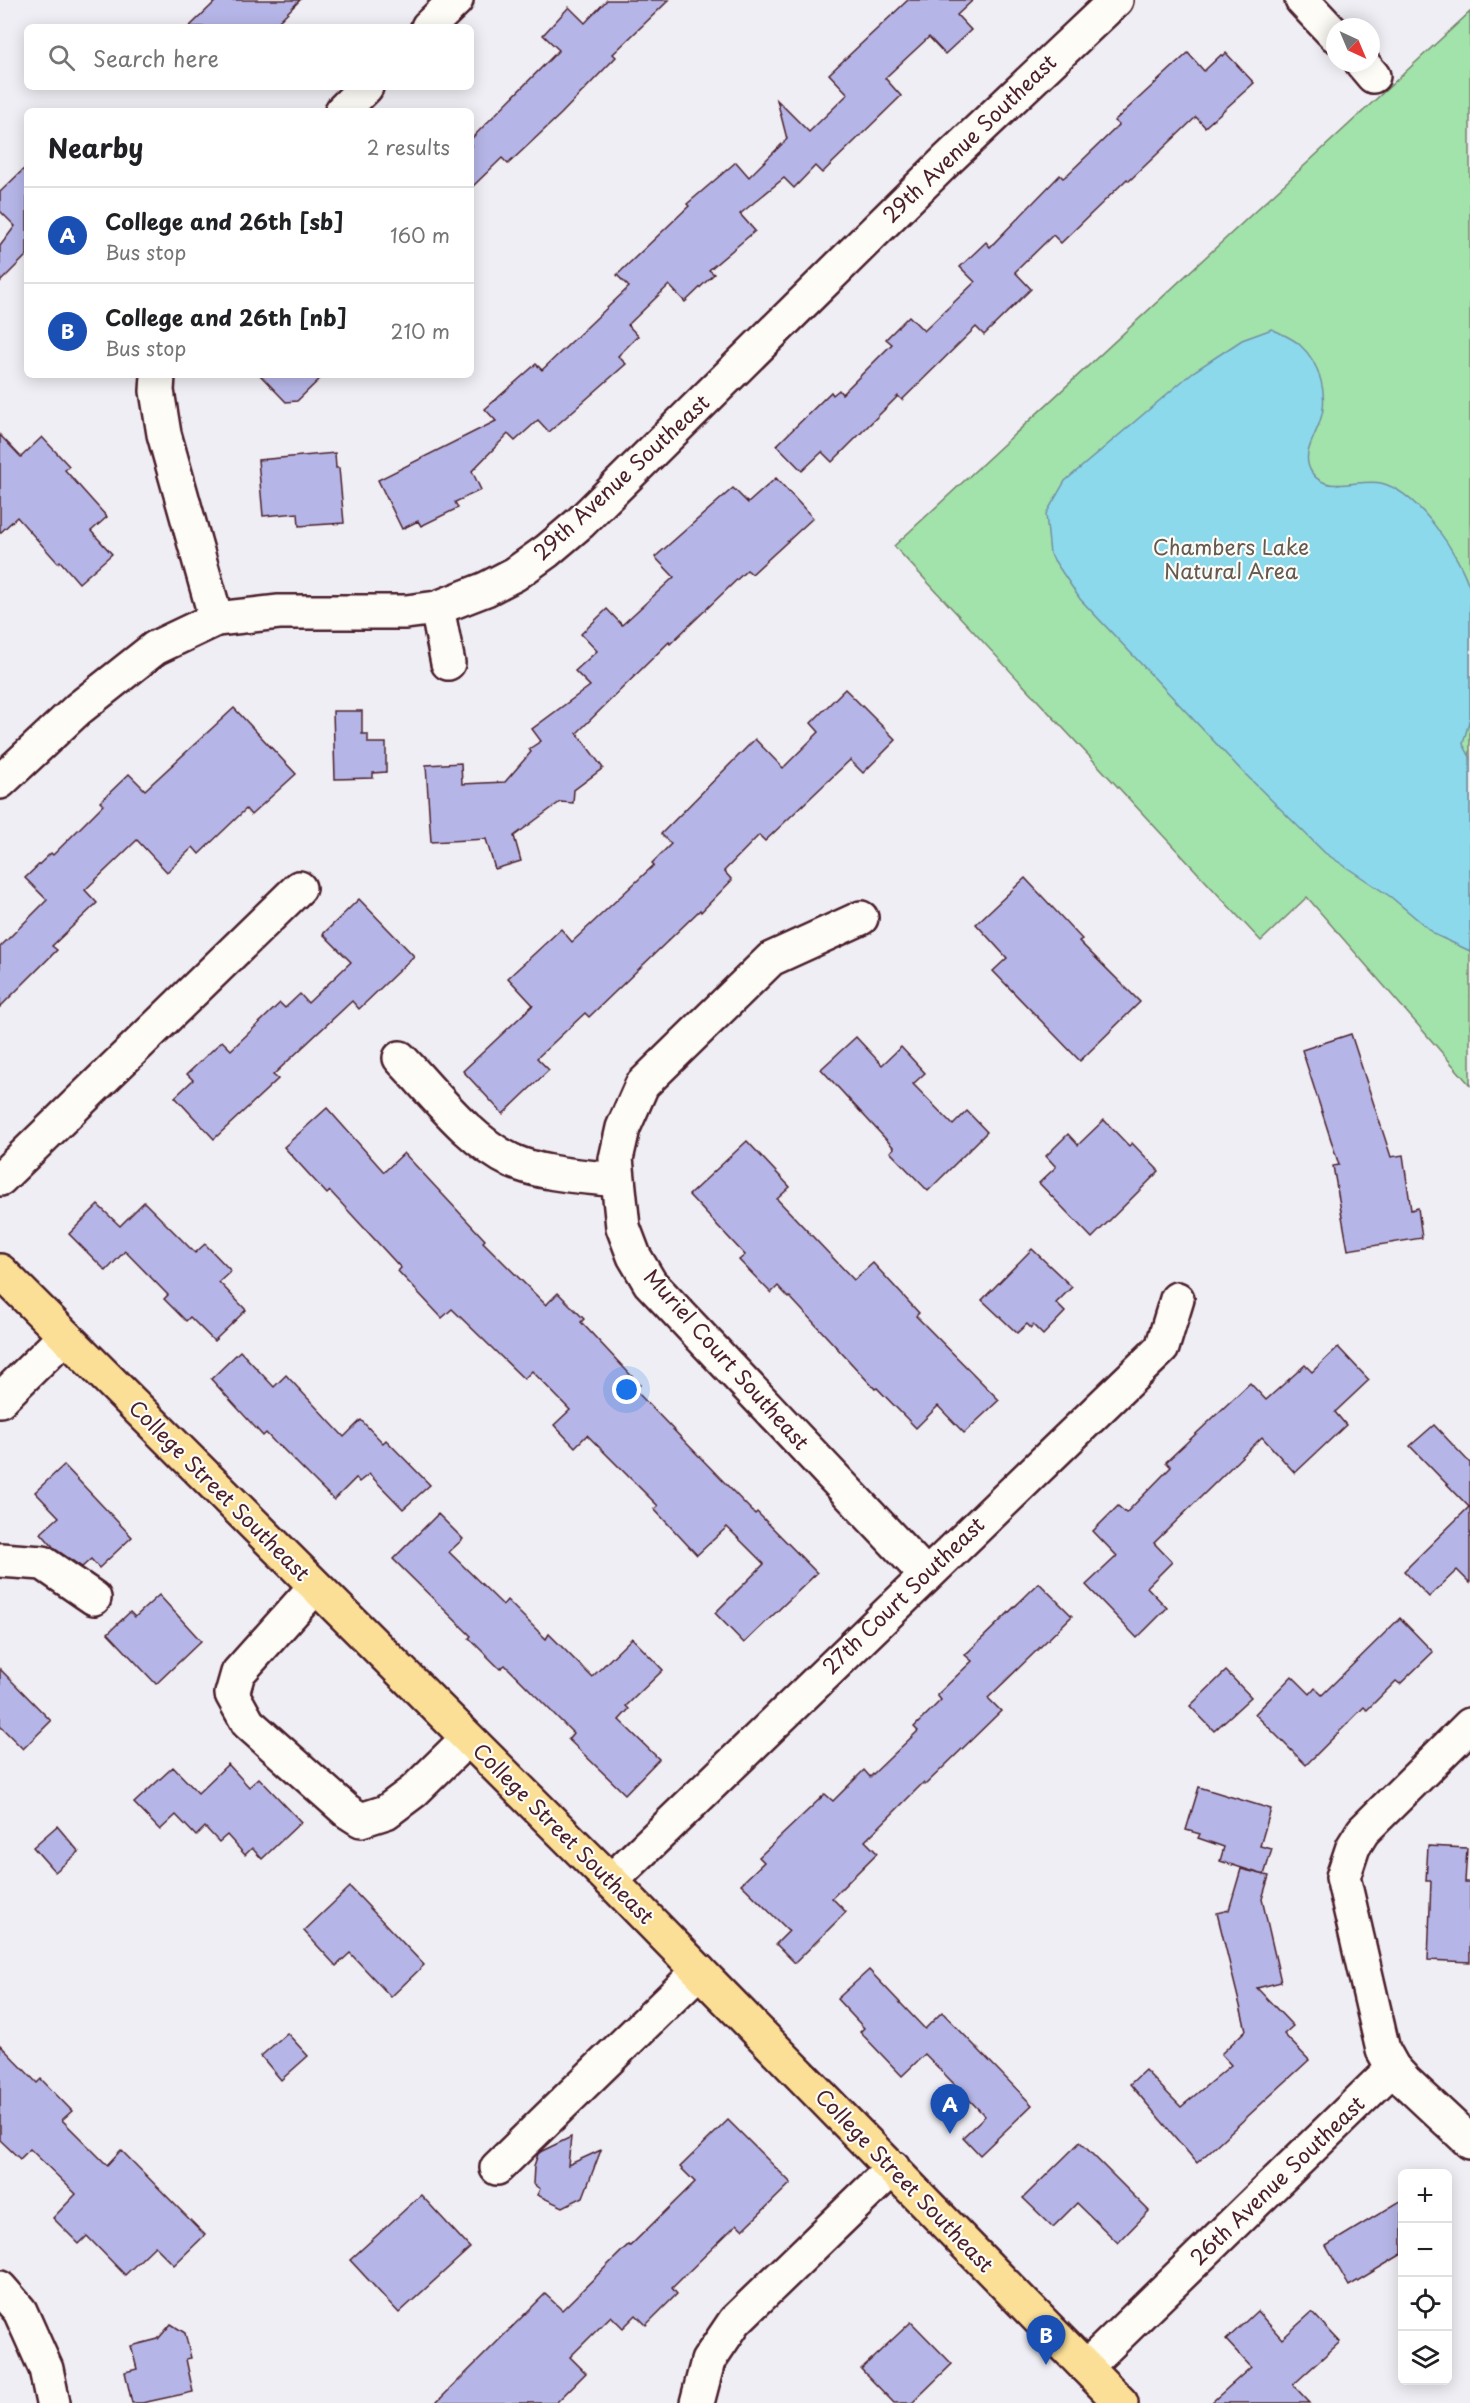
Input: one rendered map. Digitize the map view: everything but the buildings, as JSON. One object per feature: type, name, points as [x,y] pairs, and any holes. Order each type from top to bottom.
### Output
[{"type":"main road","name":"College Street Southeast","points":[[0,1271],[611,1881],[1121,2403]]},
{"type":"street","points":[[431,24],[456,0]]},
{"type":"street","name":"29th Avenue Southeast","points":[[0,782],[78,709],[155,648],[216,619],[279,612],[395,612],[437,608],[486,589],[515,574],[580,523],[947,160],[1116,0]]},
{"type":"street","points":[[1302,0],[1326,25]]},
{"type":"street","points":[[345,108],[363,90]]},
{"type":"street","points":[[158,378],[157,391],[164,434],[216,619]]},
{"type":"street","points":[[437,608],[448,663]]},
{"type":"street","points":[[0,1179],[299,888]]},
{"type":"street","name":"Muriel Court Southeast","points":[[861,918],[771,959],[642,1085],[623,1128],[616,1160],[617,1180],[623,1227],[634,1256],[650,1283],[926,1575]]},
{"type":"street","points":[[400,1058],[472,1133],[512,1161],[563,1174],[617,1180]]},
{"type":"street","name":"27th Court Southeast","points":[[611,1881],[1162,1348],[1176,1299]]},
{"type":"street","points":[[0,1400],[64,1337]]},
{"type":"street","points":[[0,1560],[43,1563],[94,1598]]},
{"type":"street","points":[[315,1587],[238,1673],[232,1694],[248,1723],[347,1811],[361,1820],[386,1812],[414,1791],[467,1739]]},
{"type":"street","points":[[1470,1725],[1363,1831],[1353,1847],[1343,1877],[1383,2050],[1393,2068],[1470,2142]]},
{"type":"street","points":[[497,2168],[699,1971]]},
{"type":"street","name":"26th Avenue Southeast","points":[[1086,2367],[1393,2068]]},
{"type":"street","points":[[697,2403],[708,2361],[735,2321],[893,2168]]},
{"type":"street","points":[[0,2288],[20,2311],[46,2369],[53,2403]]},
{"type":"green space","name":"Chambers Lake Natural Area","points":[[1470,12],[1470,1085],[1307,897],[1261,941],[894,546]]},
{"type":"water","points":[[1272,329],[1290,338],[1307,352],[1321,380],[1323,411],[1307,460],[1312,473],[1318,480],[1335,485],[1381,483],[1409,499],[1436,527],[1447,543],[1470,589],[1470,718],[1463,744],[1470,757],[1470,951],[1436,935],[1391,897],[1325,853],[1240,769],[1080,599],[1050,554],[1046,514],[1065,481],[1193,372],[1242,340]]},
{"type":"place","name":"College and 26th [sb]","points":[[950,2134]]},
{"type":"place","name":"College and 26th [nb]","points":[[1046,2365]]}]
